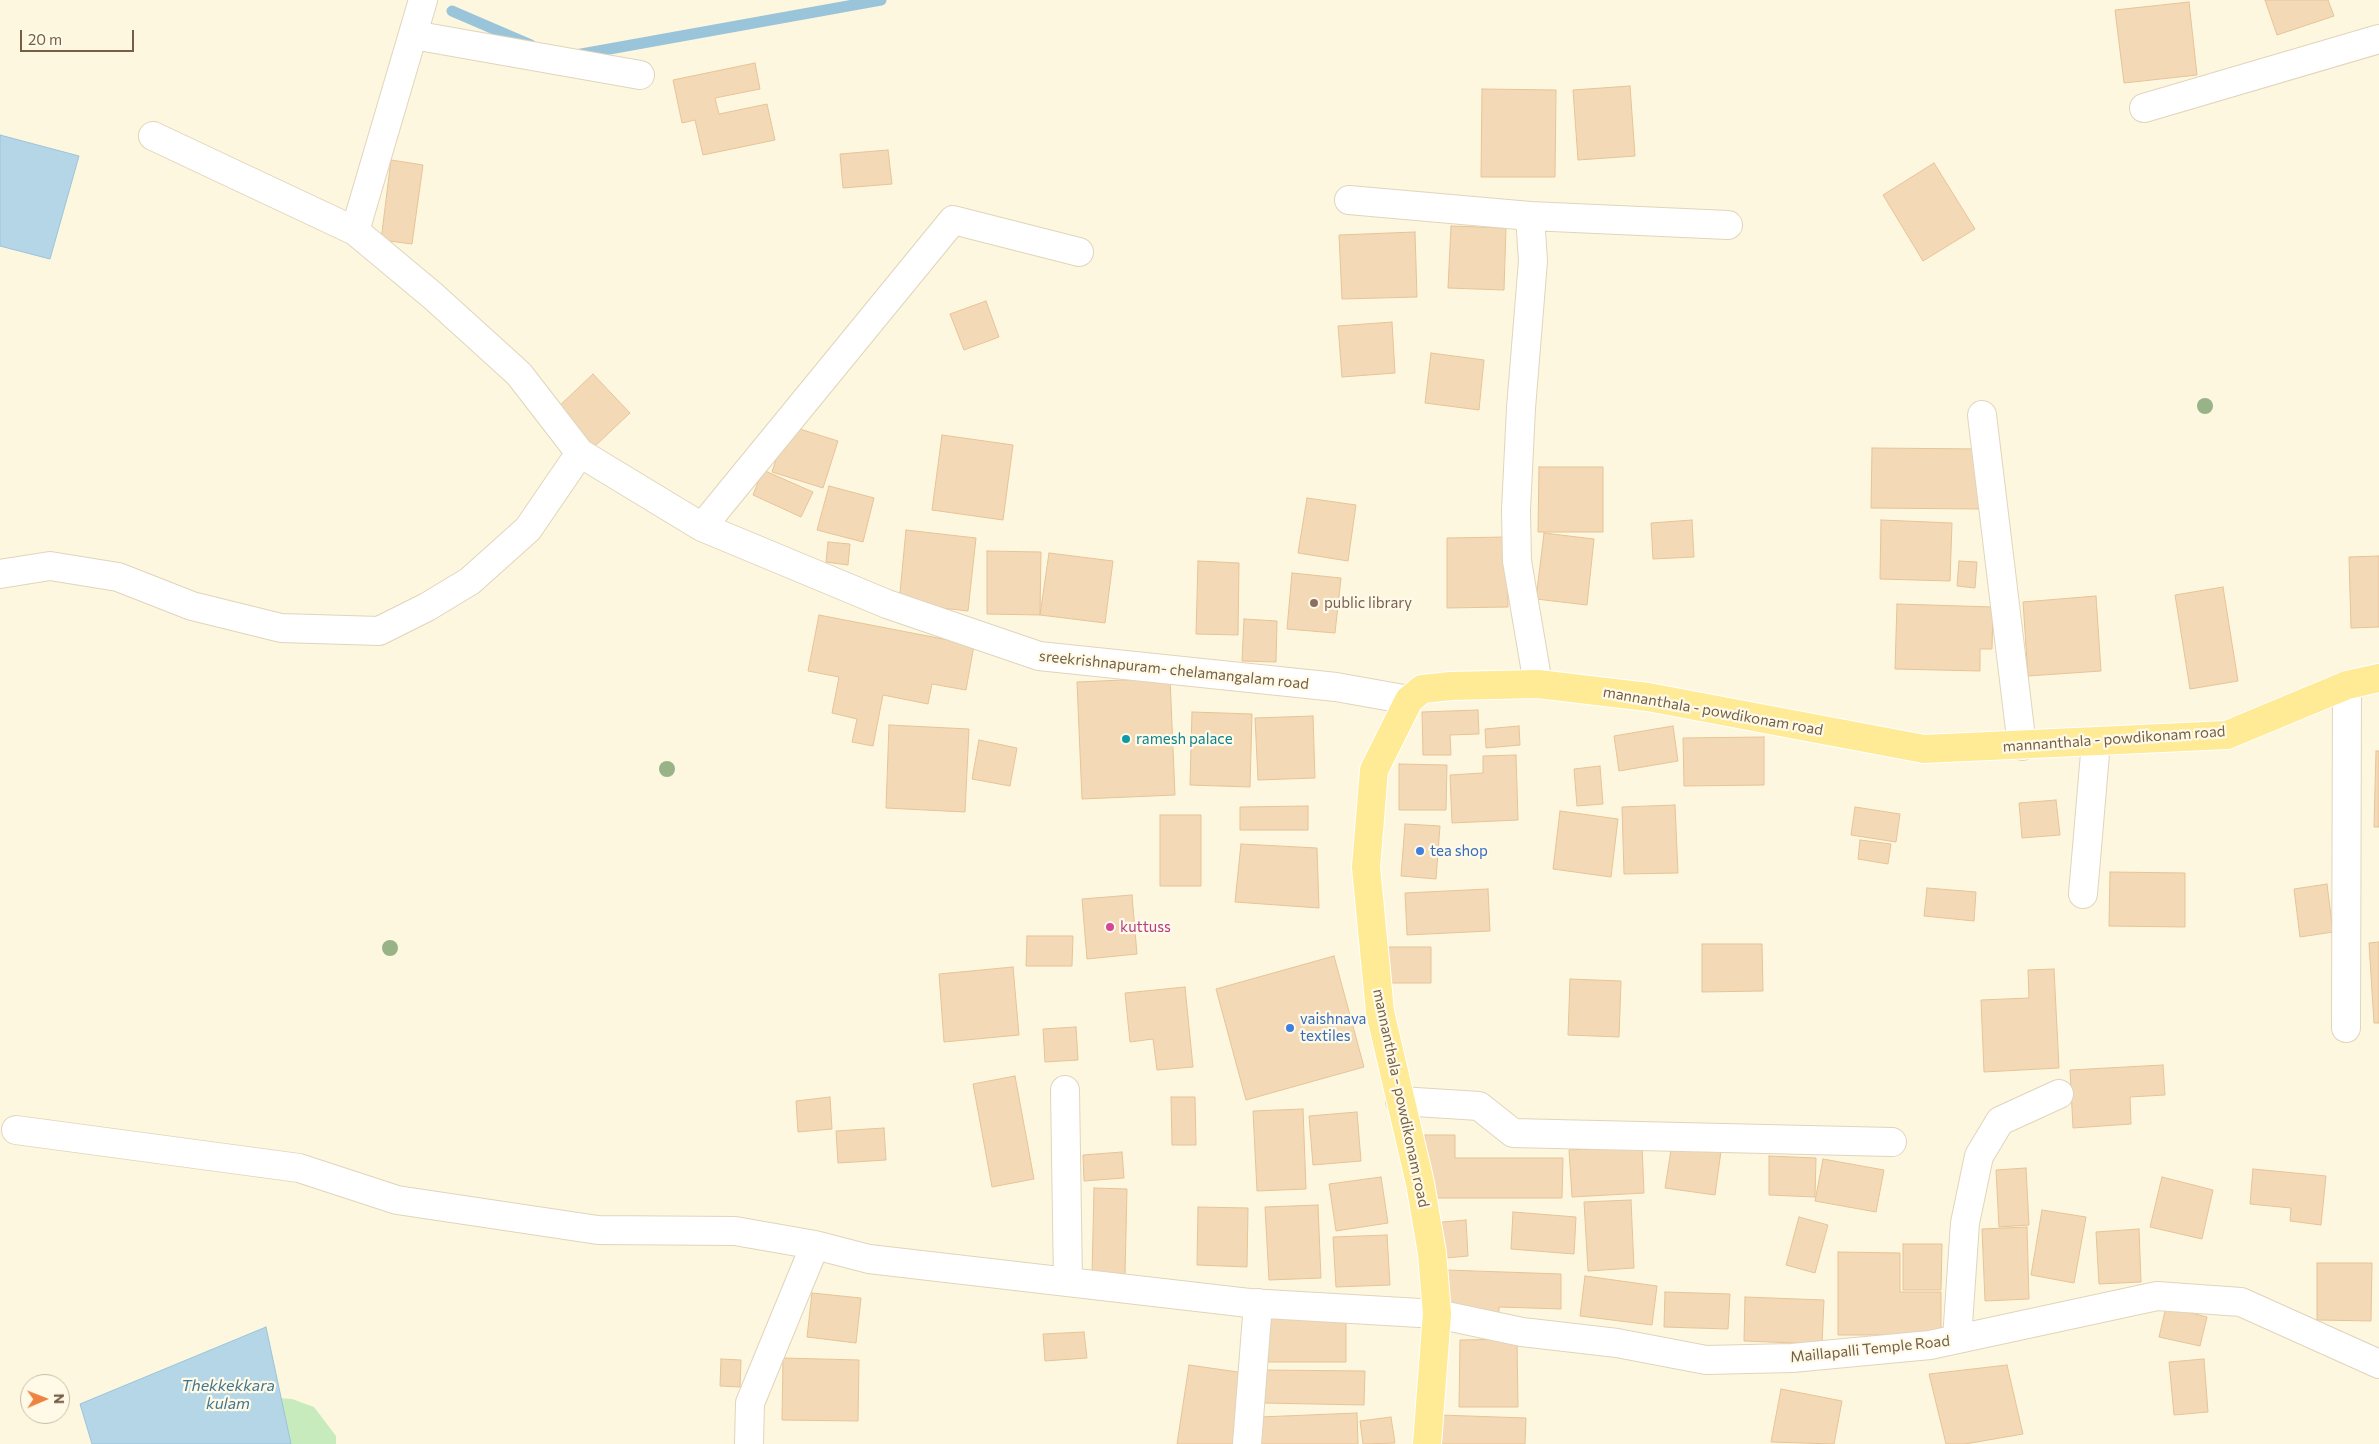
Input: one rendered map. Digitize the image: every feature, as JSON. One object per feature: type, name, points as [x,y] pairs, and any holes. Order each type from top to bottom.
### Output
[{"type":"main road","name":"mannanthala - powdikonam road","points":[[1427,1444],[1436,1314],[1429,1235],[1420,1183],[1380,1012],[1366,867],[1374,770],[1410,700],[1422,689],[1451,686],[1538,684],[1648,697],[1924,749],[2022,746],[2227,735],[2346,684],[2379,678]]},
{"type":"street","points":[[355,231],[423,0]]},
{"type":"street","points":[[413,35],[640,75]]},
{"type":"street","points":[[2144,108],[2379,39]]},
{"type":"street","name":"sreekrishnapuram- chelamangalam road","points":[[152,136],[355,231],[433,296],[519,374],[580,453],[702,527],[887,604],[1039,656],[1336,687],[1410,700]]},
{"type":"street","points":[[1349,200],[1530,216],[1728,225]]},
{"type":"street","points":[[1530,216],[1533,261],[1521,408],[1517,561],[1538,684]]},
{"type":"street","points":[[702,527],[952,220],[1079,252]]},
{"type":"street","points":[[1982,415],[2022,746]]},
{"type":"street","points":[[0,574],[50,566],[118,577],[192,606],[281,628],[379,631],[426,607],[470,581],[492,562],[528,529],[580,453]]},
{"type":"street","points":[[2346,684],[2346,1028]]},
{"type":"street","points":[[2083,894],[2096,742]]},
{"type":"street","points":[[1065,1090],[1068,1282]]},
{"type":"street","points":[[1957,1339],[1964,1223],[1979,1156],[2000,1121],[2059,1094]]},
{"type":"street","points":[[1400,1101],[1479,1106],[1513,1133],[1892,1142]]},
{"type":"street","name":"Maillapalli Temple Road","points":[[16,1130],[299,1168],[397,1200],[589,1229],[735,1231],[815,1245],[869,1259],[1258,1303],[1436,1314],[1522,1332],[1617,1343],[1706,1360],[1792,1358],[1930,1345],[2157,1296],[2241,1302],[2379,1364]]},
{"type":"street","points":[[749,1444],[750,1403],[815,1245]]},
{"type":"street","points":[[1247,1444],[1258,1303]]},
{"type":"green space","points":[[231,1395],[292,1399],[314,1407],[336,1436],[336,1444],[128,1444]]},
{"type":"water","points":[[0,135],[79,156],[50,259],[0,246]]},
{"type":"water","name":"Thekkekkara kulam","points":[[266,1327],[291,1444],[92,1444],[80,1404]]},
{"type":"building","points":[[2265,0],[2328,0],[2334,16],[2277,35]]},
{"type":"building","points":[[2189,2],[2197,75],[2124,83],[2115,10]]},
{"type":"building","points":[[755,63],[760,89],[715,98],[719,114],[767,104],[775,140],[703,155],[695,120],[682,123],[673,80]]},
{"type":"building","points":[[1630,86],[1635,156],[1578,160],[1573,90]]},
{"type":"building","points":[[1482,89],[1556,90],[1555,177],[1481,177]]},
{"type":"building","points":[[888,150],[892,184],[843,188],[840,154]]},
{"type":"building","points":[[391,160],[423,165],[412,244],[381,240]]},
{"type":"building","points":[[1934,163],[1975,229],[1923,261],[1883,195]]},
{"type":"building","points":[[1451,226],[1506,228],[1504,290],[1448,288]]},
{"type":"building","points":[[1415,232],[1417,297],[1342,299],[1339,235]]},
{"type":"building","points":[[986,301],[999,337],[964,350],[950,314]]},
{"type":"building","points":[[1392,322],[1395,373],[1342,377],[1338,326]]},
{"type":"building","points":[[1431,353],[1484,360],[1479,410],[1425,403]]},
{"type":"building","points":[[593,374],[630,413],[594,447],[557,408]]},
{"type":"building","points":[[787,425],[838,441],[823,488],[772,472]]},
{"type":"building","points":[[942,435],[1013,445],[1003,520],[932,510]]},
{"type":"building","points":[[1872,448],[1982,449],[1981,509],[1871,508]]},
{"type":"building","points":[[1539,467],[1603,467],[1603,532],[1538,532]]},
{"type":"building","points":[[763,470],[813,492],[801,517],[753,495]]},
{"type":"building","points":[[829,486],[874,498],[863,542],[817,530]]},
{"type":"building","points":[[1307,498],[1356,505],[1348,561],[1298,553]]},
{"type":"building","points":[[1692,520],[1694,557],[1653,559],[1651,523]]},
{"type":"building","points":[[1881,520],[1952,523],[1950,581],[1880,579]]},
{"type":"building","points":[[906,530],[976,538],[968,611],[899,603]]},
{"type":"building","points":[[1544,533],[1594,539],[1587,605],[1536,599]]},
{"type":"building","points":[[1507,537],[1508,607],[1447,608],[1447,538]]},
{"type":"building","points":[[828,542],[850,544],[848,565],[826,562]]},
{"type":"building","points":[[987,551],[1041,552],[1040,615],[987,614]]},
{"type":"building","points":[[1049,553],[1113,561],[1105,623],[1040,615]]},
{"type":"building","points":[[2379,556],[2379,627],[2351,628],[2349,557]]},
{"type":"building","points":[[1198,561],[1239,563],[1238,635],[1196,634]]},
{"type":"building","points":[[1959,561],[1977,562],[1975,588],[1957,586]]},
{"type":"building","name":"public library","points":[[1292,573],[1341,578],[1335,633],[1287,629]]},
{"type":"building","points":[[2223,587],[2238,681],[2190,689],[2175,595]]},
{"type":"building","points":[[2096,596],[2101,671],[2028,676],[2023,602]]},
{"type":"building","points":[[1897,604],[1993,607],[1992,649],[1980,649],[1980,671],[1895,669]]},
{"type":"building","points":[[819,615],[974,645],[966,690],[932,684],[928,704],[883,695],[873,746],[852,742],[857,719],[832,713],[839,677],[808,671]]},
{"type":"building","points":[[1244,619],[1277,621],[1276,662],[1242,661]]},
{"type":"building","name":"ramesh palace","points":[[1170,678],[1175,795],[1082,799],[1077,682]]},
{"type":"building","points":[[1478,710],[1479,734],[1450,735],[1451,755],[1423,755],[1422,712]]},
{"type":"building","points":[[1192,712],[1252,714],[1250,787],[1190,785]]},
{"type":"building","points":[[1313,716],[1315,778],[1258,780],[1255,718]]},
{"type":"building","points":[[889,725],[969,729],[965,812],[886,808]]},
{"type":"building","points":[[1519,726],[1520,745],[1486,748],[1485,729]]},
{"type":"building","points":[[1673,726],[1678,761],[1619,771],[1614,736]]},
{"type":"building","points":[[1764,737],[1764,785],[1684,786],[1683,738]]},
{"type":"building","points":[[979,740],[1017,748],[1010,786],[972,779]]},
{"type":"building","points":[[2376,751],[2379,751],[2379,827],[2374,827]]},
{"type":"building","points":[[1516,755],[1518,820],[1452,823],[1450,775],[1483,773],[1483,756]]},
{"type":"building","points":[[1399,764],[1447,765],[1446,810],[1399,810]]},
{"type":"building","points":[[1600,766],[1603,804],[1577,806],[1574,769]]},
{"type":"building","points":[[2056,800],[2060,835],[2022,838],[2019,803]]},
{"type":"building","points":[[1675,805],[1678,873],[1624,874],[1622,807]]},
{"type":"building","points":[[1308,806],[1308,830],[1240,830],[1240,807]]},
{"type":"building","points":[[1855,807],[1900,814],[1896,842],[1851,835]]},
{"type":"building","points":[[1560,811],[1618,819],[1611,877],[1553,869]]},
{"type":"building","points":[[1160,815],[1201,815],[1201,886],[1160,886]]},
{"type":"building","name":"tea shop","points":[[1405,824],[1440,826],[1436,879],[1401,876]]},
{"type":"building","points":[[1860,840],[1891,844],[1888,864],[1858,859]]},
{"type":"building","points":[[1241,844],[1317,848],[1319,908],[1235,902]]},
{"type":"building","points":[[2110,872],[2185,873],[2185,927],[2109,926]]},
{"type":"building","points":[[2327,884],[2333,932],[2300,937],[2294,889]]},
{"type":"building","points":[[1927,888],[1976,892],[1974,921],[1924,916]]},
{"type":"building","points":[[1488,889],[1490,931],[1407,935],[1405,893]]},
{"type":"building","name":"kuttuss","points":[[1132,895],[1137,954],[1087,959],[1082,899]]},
{"type":"building","points":[[1027,936],[1073,936],[1072,966],[1026,966]]},
{"type":"building","points":[[2379,942],[2379,1023],[2374,1023],[2369,943]]},
{"type":"building","points":[[1702,944],[1762,944],[1763,991],[1702,992]]},
{"type":"building","points":[[1385,947],[1431,947],[1431,983],[1385,983]]},
{"type":"building","name":"vaishnava textiles","points":[[1334,956],[1364,1067],[1246,1100],[1216,989]]},
{"type":"building","points":[[1013,967],[1019,1035],[944,1042],[939,974]]},
{"type":"building","points":[[2054,969],[2059,1068],[1984,1072],[1981,1000],[2029,998],[2028,970]]},
{"type":"building","points":[[1570,979],[1621,981],[1619,1037],[1568,1035]]},
{"type":"building","points":[[1185,987],[1193,1067],[1157,1070],[1153,1039],[1130,1042],[1125,993]]},
{"type":"building","points":[[1076,1027],[1078,1060],[1045,1062],[1043,1029]]},
{"type":"building","points":[[2163,1065],[2165,1095],[2130,1097],[2131,1124],[2073,1128],[2070,1070]]},
{"type":"building","points":[[1015,1076],[1034,1179],[992,1187],[973,1084]]},
{"type":"building","points":[[830,1097],[832,1129],[798,1132],[796,1101]]},
{"type":"building","points":[[1171,1097],[1195,1097],[1196,1145],[1172,1145]]},
{"type":"building","points":[[1303,1109],[1306,1189],[1257,1191],[1253,1111]]},
{"type":"building","points":[[1357,1112],[1361,1161],[1313,1165],[1309,1116]]},
{"type":"building","points":[[884,1128],[886,1160],[838,1163],[836,1131]]},
{"type":"building","points":[[1425,1135],[1455,1135],[1455,1158],[1563,1158],[1562,1198],[1425,1198]]},
{"type":"building","points":[[1672,1144],[1721,1151],[1715,1195],[1665,1188]]},
{"type":"building","points":[[1642,1146],[1644,1193],[1572,1197],[1569,1150]]},
{"type":"building","points":[[1122,1152],[1124,1178],[1084,1181],[1083,1155]]},
{"type":"building","points":[[1769,1156],[1816,1158],[1815,1197],[1769,1195]]},
{"type":"building","points":[[1823,1159],[1884,1170],[1876,1212],[1815,1201]]},
{"type":"building","points":[[2026,1168],[2029,1225],[1999,1227],[1996,1170]]},
{"type":"building","points":[[2253,1169],[2326,1176],[2321,1225],[2290,1221],[2291,1208],[2250,1204]]},
{"type":"building","points":[[1381,1177],[1388,1223],[1336,1231],[1329,1184]]},
{"type":"building","points":[[2162,1177],[2213,1190],[2202,1239],[2150,1227]]},
{"type":"building","points":[[1094,1188],[1127,1189],[1125,1275],[1092,1275]]},
{"type":"building","points":[[1631,1200],[1634,1268],[1588,1271],[1584,1202]]},
{"type":"building","points":[[1318,1205],[1321,1278],[1269,1280],[1265,1207]]},
{"type":"building","points":[[1198,1207],[1248,1208],[1247,1267],[1197,1265]]},
{"type":"building","points":[[2042,1210],[2086,1217],[2074,1283],[2031,1275]]},
{"type":"building","points":[[1513,1212],[1576,1217],[1574,1254],[1511,1249]]},
{"type":"building","points":[[1799,1217],[1828,1225],[1815,1273],[1786,1265]]},
{"type":"building","points":[[1466,1220],[1468,1256],[1435,1259],[1432,1223]]},
{"type":"building","points":[[2027,1227],[2029,1299],[1985,1301],[1982,1229]]},
{"type":"building","points":[[2139,1229],[2141,1282],[2099,1284],[2096,1232]]},
{"type":"building","points":[[1387,1235],[1390,1285],[1336,1287],[1333,1237]]},
{"type":"building","points":[[1903,1244],[1942,1244],[1941,1290],[1903,1290]]},
{"type":"building","points":[[1838,1252],[1900,1253],[1900,1292],[1941,1292],[1941,1335],[1838,1335]]},
{"type":"building","points":[[2317,1263],[2372,1263],[2371,1321],[2317,1320]]},
{"type":"building","points":[[1446,1270],[1561,1274],[1561,1309],[1499,1307],[1499,1313],[1445,1312]]},
{"type":"building","points":[[1585,1276],[1657,1286],[1652,1325],[1580,1316]]},
{"type":"building","points":[[1665,1292],[1730,1294],[1728,1329],[1664,1327]]},
{"type":"building","points":[[812,1293],[861,1298],[856,1343],[807,1337]]},
{"type":"building","points":[[1745,1297],[1824,1300],[1822,1344],[1744,1341]]},
{"type":"building","points":[[2166,1307],[2207,1317],[2200,1346],[2159,1337]]},
{"type":"building","points":[[1268,1318],[1346,1318],[1346,1362],[1268,1362]]},
{"type":"building","points":[[1084,1332],[1087,1358],[1045,1361],[1043,1334]]},
{"type":"building","points":[[1517,1339],[1518,1407],[1459,1407],[1460,1340]]},
{"type":"building","points":[[783,1358],[859,1360],[858,1421],[782,1420]]},
{"type":"building","points":[[721,1359],[741,1360],[740,1387],[720,1386]]},
{"type":"building","points":[[2204,1359],[2208,1412],[2174,1415],[2169,1362]]},
{"type":"building","points":[[1189,1365],[1245,1373],[1235,1444],[1177,1444]]},
{"type":"building","points":[[2007,1365],[2023,1434],[1965,1444],[1946,1444],[1929,1374]]},
{"type":"building","points":[[1263,1370],[1365,1371],[1364,1405],[1263,1403]]},
{"type":"building","points":[[1781,1389],[1842,1401],[1834,1444],[1771,1442]]},
{"type":"building","points":[[1357,1413],[1358,1444],[1260,1444],[1260,1417]]},
{"type":"building","points":[[1440,1415],[1526,1418],[1525,1444],[1438,1444]]},
{"type":"building","points":[[1391,1417],[1395,1443],[1363,1444],[1360,1421]]},
{"type":"waterway","points":[[576,55],[881,0]]},
{"type":"waterway","points":[[452,11],[531,45]]},
{"type":"place","name":"public library","points":[[1314,603]]},
{"type":"place","name":"ramesh palace","points":[[1126,739]]},
{"type":"place","name":"tea shop","points":[[1420,851]]},
{"type":"place","name":"kuttuss","points":[[1110,927]]},
{"type":"place","name":"vaishnava textiles","points":[[1290,1028]]}]
